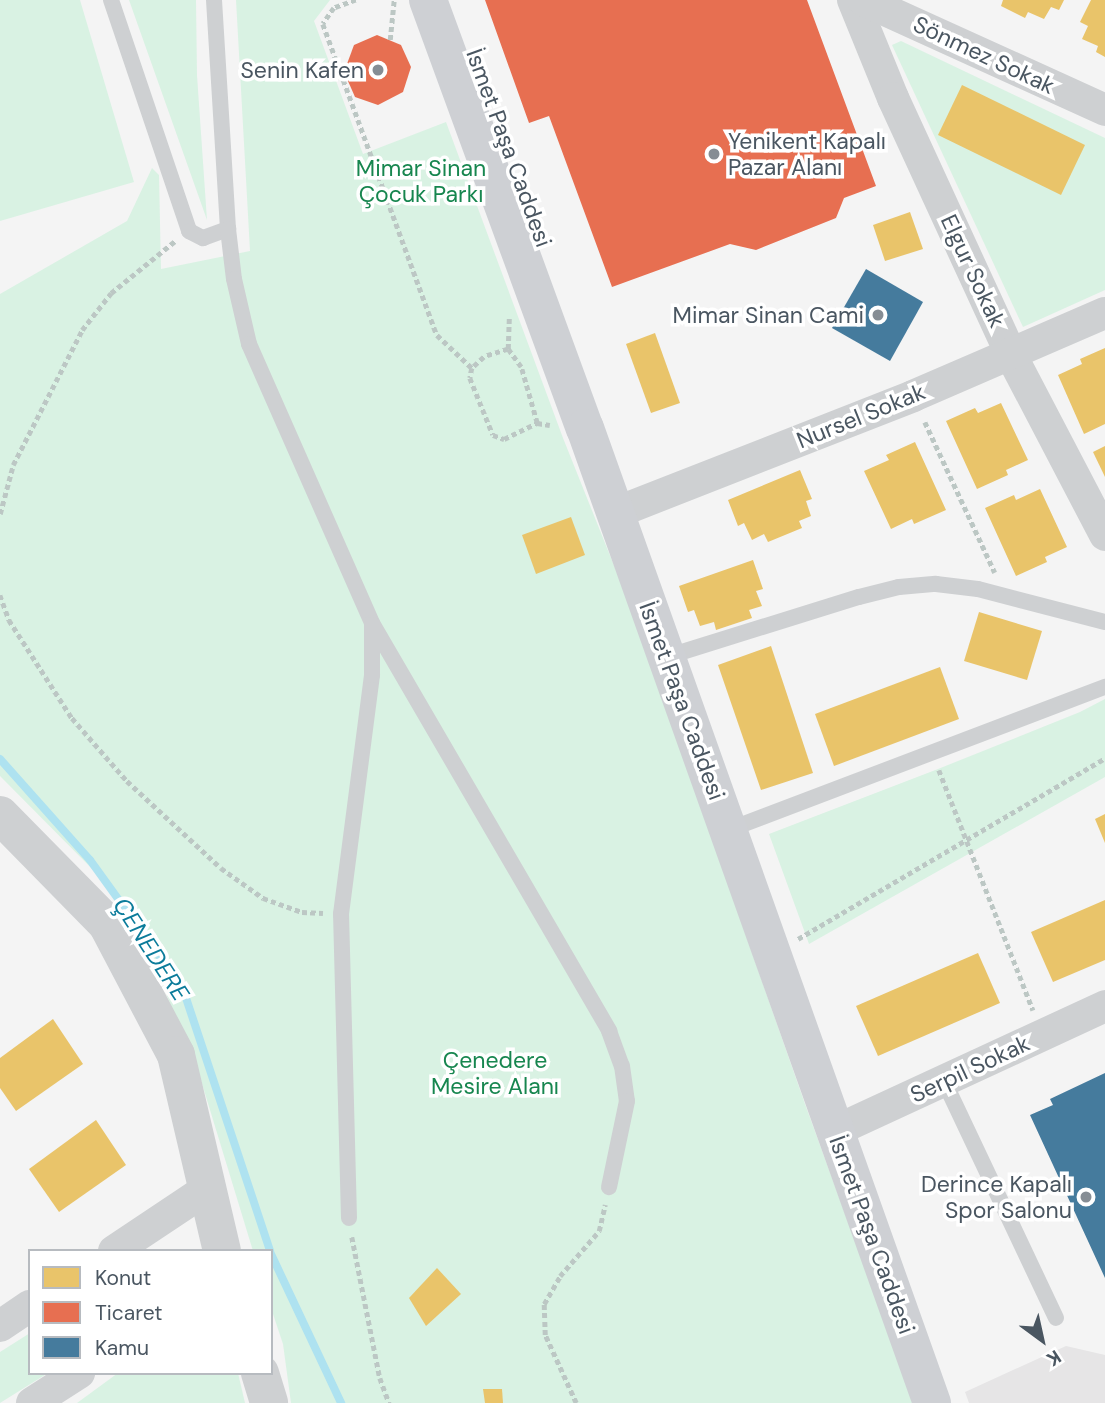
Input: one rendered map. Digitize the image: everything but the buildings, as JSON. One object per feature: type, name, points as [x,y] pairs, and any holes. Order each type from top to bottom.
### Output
[{"type":"main road","name":"İsmet Paşa Caddesi","points":[[428,0],[626,509]]},
{"type":"main road","name":"İsmet Paşa Caddesi","points":[[457,0],[626,509],[677,653],[846,1125],[959,1403]]},
{"type":"main road","name":"İsmet Paşa Caddesi","points":[[739,826],[794,942],[846,1125],[932,1403]]},
{"type":"street","name":"Elgur Sokak","points":[[853,0],[893,97],[1012,355],[1105,535]]},
{"type":"street","name":"Sönmez Sokak","points":[[863,0],[1105,110]]},
{"type":"street","name":"Nursel Sokak","points":[[626,509],[913,396],[1105,313]]},
{"type":"street","points":[[0,815],[107,924],[176,1055],[222,1249]]},
{"type":"street","name":"Serpil Sokak","points":[[846,1125],[1105,1006]]},
{"type":"street","points":[[117,1249],[207,1189]]},
{"type":"street","points":[[0,1326],[28,1307]]},
{"type":"street","points":[[33,1403],[76,1375]]},
{"type":"street","points":[[261,1375],[269,1403]]},
{"type":"lane","points":[[111,0],[189,231],[203,238],[228,229]]},
{"type":"lane","points":[[214,0],[233,279],[249,344],[372,623],[588,990],[609,1031],[622,1066],[627,1101],[609,1187]]},
{"type":"lane","points":[[677,653],[899,587],[936,584],[1006,596],[1105,622]]},
{"type":"lane","points":[[349,1218],[341,914],[372,675],[372,623]]},
{"type":"lane","points":[[739,826],[1105,687]]},
{"type":"lane","points":[[944,1081],[1056,1318]]},
{"type":"path","points":[[356,0],[334,8],[323,24],[437,335],[472,368]]},
{"type":"path","points":[[390,40],[394,0]]},
{"type":"path","points":[[0,514],[13,465],[82,330],[111,293],[189,231]]},
{"type":"path","points":[[508,349],[521,367],[537,423],[504,439],[493,435],[470,378],[472,368],[484,357],[508,349]]},
{"type":"path","points":[[913,396],[1006,596]]},
{"type":"path","points":[[0,595],[9,620],[66,708],[127,781],[221,868],[263,898],[302,912],[341,914]]},
{"type":"path","points":[[932,753],[1043,1035]]},
{"type":"path","points":[[794,942],[1105,758]]},
{"type":"path","points":[[576,1403],[545,1335],[544,1304],[560,1276],[599,1231],[609,1187]]},
{"type":"path","points":[[349,1218],[380,1378],[389,1403]]},
{"type":"shaded area","points":[[1066,1346],[1105,1355],[1105,1403],[969,1403],[965,1392]]},
{"type":"green space","points":[[0,0],[80,0],[134,182],[0,221]]},
{"type":"green space","points":[[129,0],[196,0],[197,75],[207,220]]},
{"type":"green space","name":"Çenedere Mesire Alanı","points":[[236,0],[330,0],[314,21],[363,154],[446,122],[563,438],[633,613],[805,1104],[914,1403],[291,1403],[283,1344],[273,1314],[273,1249],[252,1249],[196,1064],[152,961],[111,888],[0,776],[0,294],[127,221],[152,168],[159,175],[161,269],[250,251]]},
{"type":"green space","points":[[901,41],[1105,138],[1105,290],[1023,327],[892,45]]},
{"type":"green space","points":[[1105,699],[1105,777],[809,944],[769,834],[1080,712]]},
{"type":"green space","points":[[28,1334],[28,1375],[45,1375],[0,1403],[0,1352]]},
{"type":"green space","points":[[115,1375],[238,1375],[245,1403],[77,1403]]},
{"type":"waterway","name":"ÇENEDERE","points":[[0,759],[90,860],[183,989],[269,1249]]},
{"type":"waterway","name":"ÇENEDERE","points":[[273,1258],[341,1403]]},
{"type":"place","name":"Senin Kafen","points":[[378,70]]},
{"type":"place","name":"Yenikent Kapalı Pazar Alanı","points":[[714,154]]},
{"type":"place","name":"Mimar Sinan Cami","points":[[878,315]]},
{"type":"place","name":"Derince Kapalı Spor Salonu","points":[[1086,1197]]},
{"type":"park label","name":"Mimar Sinan Çocuk Parkı","points":[[421,181]]}]
